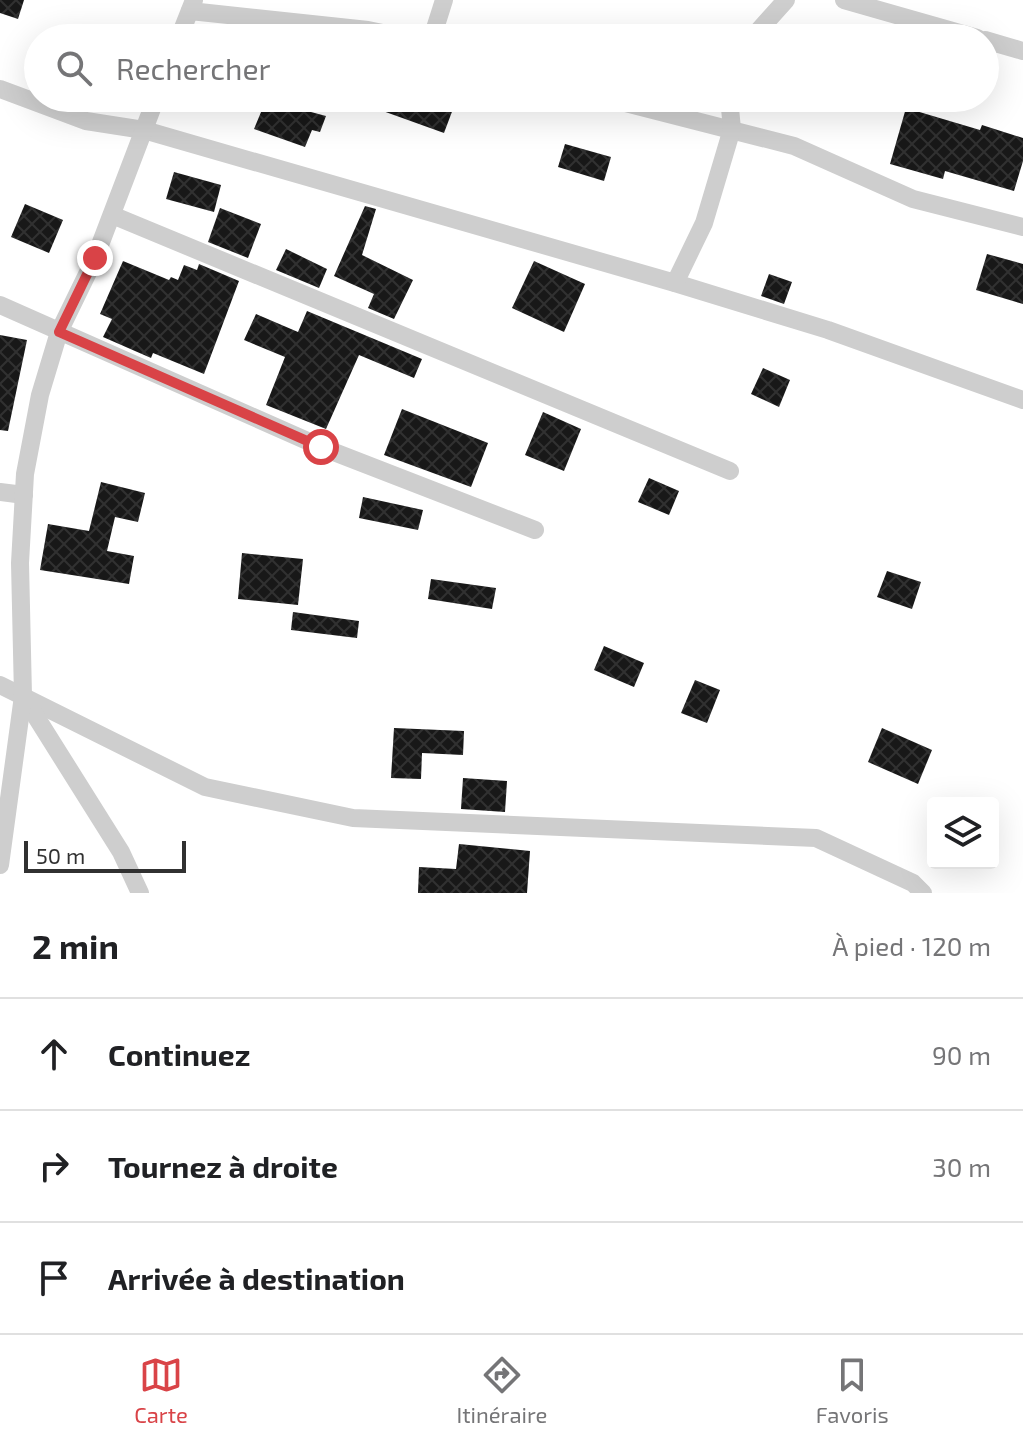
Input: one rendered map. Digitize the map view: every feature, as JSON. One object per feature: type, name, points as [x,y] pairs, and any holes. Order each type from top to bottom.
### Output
[{"type":"street","points":[[436,24],[444,0]]},
{"type":"street","points":[[765,24],[786,0]]},
{"type":"street","points":[[844,0],[928,24]]},
{"type":"street","points":[[185,24],[192,5],[326,24]]},
{"type":"street","points":[[999,44],[1023,51]]},
{"type":"street","points":[[0,89],[24,98]]},
{"type":"street","points":[[62,112],[86,121],[144,130],[675,283],[828,330],[1023,400]]},
{"type":"street","points":[[0,865],[23,696],[19,642],[24,495],[40,395],[59,332],[112,215],[151,112]]},
{"type":"street","points":[[663,112],[794,146],[913,199],[1023,227]]},
{"type":"street","points":[[675,283],[704,223],[732,129],[730,112]]},
{"type":"street","points":[[112,215],[730,471]]},
{"type":"street","points":[[0,305],[321,447],[535,530]]},
{"type":"street","points":[[0,492],[24,495]]},
{"type":"street","points":[[0,685],[205,787],[353,818],[816,838],[913,883],[923,893]]},
{"type":"street","points":[[23,696],[121,852],[140,893]]},
{"type":"building","points":[[0,0],[24,0],[18,19],[0,13]]},
{"type":"building","points":[[261,112],[311,112],[326,116],[320,132],[312,130],[305,147],[254,129]]},
{"type":"building","points":[[386,112],[452,112],[444,133]]},
{"type":"building","points":[[905,112],[919,112],[980,130],[982,125],[1023,138],[1023,161],[1014,191],[945,171],[943,179],[890,164]]},
{"type":"building","points":[[565,144],[611,157],[604,181],[558,167]]},
{"type":"building","points":[[174,172],[221,185],[214,212],[166,199]]},
{"type":"building","points":[[25,204],[63,220],[49,253],[11,237]]},
{"type":"building","points":[[365,206],[376,209],[362,255],[413,280],[394,319],[368,308],[374,294],[334,276]]},
{"type":"building","points":[[220,208],[261,224],[248,258],[208,242]]},
{"type":"building","points":[[286,249],[327,269],[319,288],[276,270]]},
{"type":"building","points":[[987,254],[1023,264],[1023,304],[976,290]]},
{"type":"building","points":[[123,261],[169,280],[171,277],[178,280],[184,265],[197,270],[199,264],[239,281],[204,374],[153,353],[151,358],[103,337],[112,319],[100,314]]},
{"type":"building","points":[[534,261],[585,284],[564,332],[512,308]]},
{"type":"building","points":[[769,274],[792,282],[784,304],[761,296]]},
{"type":"building","points":[[307,311],[422,359],[414,378],[359,355],[326,429],[266,405],[285,357],[244,340],[256,314],[298,332]]},
{"type":"building","points":[[0,335],[27,340],[8,431],[0,430]]},
{"type":"building","points":[[763,368],[790,380],[779,407],[751,394]]},
{"type":"building","points":[[402,409],[488,443],[471,487],[384,455]]},
{"type":"building","points":[[543,412],[581,429],[564,471],[525,455]]},
{"type":"building","points":[[649,478],[679,491],[669,515],[638,502]]},
{"type":"building","points":[[101,482],[145,493],[138,522],[115,517],[107,551],[134,556],[129,584],[40,570],[48,524],[89,531]]},
{"type":"building","points":[[363,497],[423,510],[418,530],[359,518]]},
{"type":"building","points":[[242,553],[303,559],[298,605],[238,599]]},
{"type":"building","points":[[887,571],[921,582],[912,609],[877,597]]},
{"type":"building","points":[[431,579],[496,588],[492,609],[428,599]]},
{"type":"building","points":[[293,612],[359,621],[357,638],[291,630]]},
{"type":"building","points":[[604,646],[644,663],[634,687],[594,670]]},
{"type":"building","points":[[695,680],[720,690],[707,723],[681,713]]},
{"type":"building","points":[[394,728],[464,731],[463,755],[422,753],[421,779],[391,778]]},
{"type":"building","points":[[882,728],[932,750],[918,784],[868,762]]},
{"type":"building","points":[[463,778],[507,781],[505,812],[461,809]]},
{"type":"building","points":[[459,844],[530,851],[527,893],[418,893],[419,867],[456,869]]},
{"type":"route","points":[[95,258],[59,332],[239,408],[321,447]]}]
